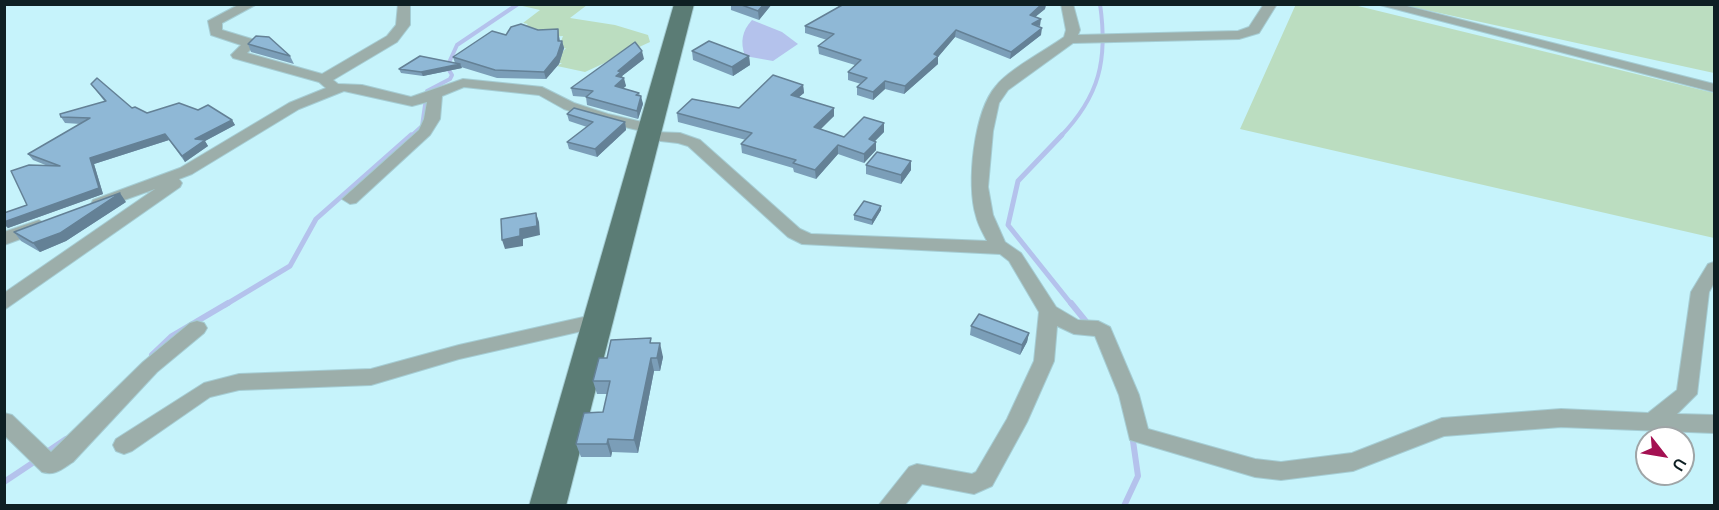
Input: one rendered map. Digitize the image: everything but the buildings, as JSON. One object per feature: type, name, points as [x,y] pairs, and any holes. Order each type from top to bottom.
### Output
[{"type":"main road","points":[[547,506],[684,4]]},
{"type":"street","points":[[251,4],[215,21],[216,32],[250,44],[238,55],[329,84],[351,87],[407,102],[428,97],[463,82],[542,91],[577,109],[649,132],[694,143],[794,233],[808,240],[998,246],[1016,257],[1049,312],[1074,327],[1098,328],[1105,336],[1118,365],[1138,434],[1143,437],[1255,468],[1289,470],[1353,462],[1442,427],[1561,418],[1714,424]]},
{"type":"street","points":[[4,303],[153,199],[186,171],[329,84],[392,39],[403,25],[404,4]]},
{"type":"street","points":[[1067,4],[1073,30],[1070,39]]},
{"type":"street","points":[[998,246],[984,215],[980,187],[985,130],[992,104],[1002,87],[1070,39],[1220,37],[1248,34],[1254,30],[1271,4]]},
{"type":"street","points":[[1382,4],[1714,88]]},
{"type":"street","points":[[350,199],[425,132],[432,119],[428,97]]},
{"type":"street","points":[[81,211],[186,171]]},
{"type":"street","points":[[4,239],[49,222]]},
{"type":"street","points":[[1654,420],[1687,393],[1700,292],[1714,268]]},
{"type":"street","points":[[889,506],[917,474],[974,484],[984,479],[1016,422],[1044,361],[1049,312]]},
{"type":"street","points":[[124,445],[204,391],[239,382],[371,377],[459,352],[597,321]]},
{"type":"street","points":[[4,421],[42,460],[50,465],[65,455],[150,367],[197,328]]},
{"type":"green space","points":[[1296,4],[1354,5],[1714,93],[1714,238],[1240,129]]},
{"type":"green space","points":[[518,5],[587,5],[570,18],[615,25],[648,35],[650,42],[585,72],[557,66],[562,63],[553,63],[566,48],[544,52],[560,44],[563,36],[533,38],[524,27],[528,24],[523,23],[540,10]]},
{"type":"green space","points":[[1403,5],[1714,5],[1714,73]]},
{"type":"water","points":[[752,20],[782,32],[798,44],[773,61],[745,56],[743,37]]},
{"type":"waterway","points":[[410,137],[422,126],[427,91],[450,79],[452,75],[447,67],[457,45],[518,4]]},
{"type":"waterway","points":[[1060,137],[1084,107],[1098,76],[1103,42],[1100,4]]},
{"type":"waterway","points":[[225,305],[290,266],[316,219],[411,135]]},
{"type":"waterway","points":[[1062,135],[1018,181],[1008,225],[1072,305]]},
{"type":"waterway","points":[[152,355],[172,336],[228,303]]},
{"type":"waterway","points":[[1071,303],[1088,324]]},
{"type":"waterway","points":[[1124,506],[1138,476],[1132,434]]},
{"type":"waterway","points":[[44,454],[66,439]]},
{"type":"waterway","points":[[4,482],[37,460]]}]
